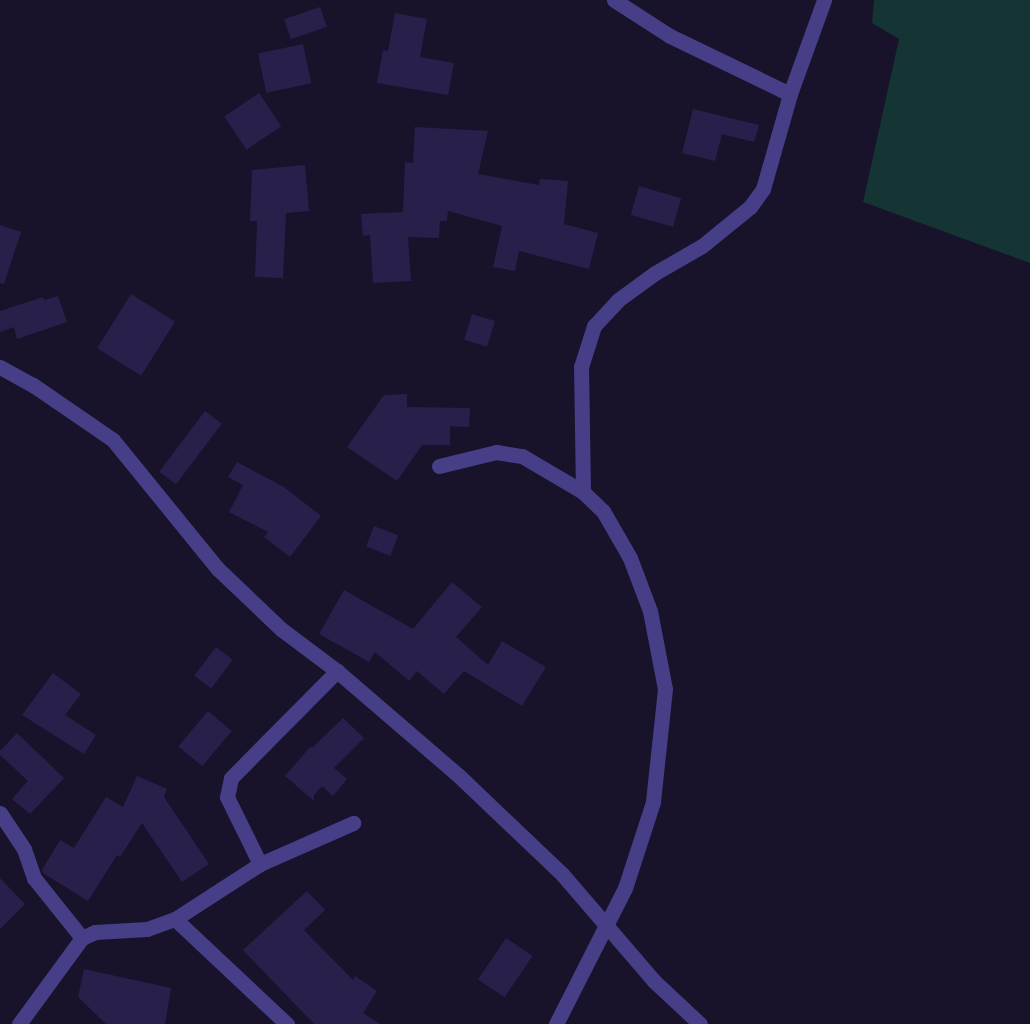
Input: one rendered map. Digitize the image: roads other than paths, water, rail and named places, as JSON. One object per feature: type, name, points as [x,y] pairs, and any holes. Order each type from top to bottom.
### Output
[{"type":"street","points":[[614,0],[670,36],[790,93]]},
{"type":"street","points":[[583,492],[581,367],[594,326],[627,293],[655,273],[702,246],[750,207],[762,189],[790,93],[824,0]]},
{"type":"street","points":[[0,367],[33,385],[113,440],[218,570],[282,629],[337,671],[458,775],[562,874],[654,981],[700,1024]]},
{"type":"street","points":[[439,466],[496,452],[522,456],[583,492],[603,511],[630,558],[650,611],[665,689],[653,802],[625,888],[556,1024]]},
{"type":"street","points":[[260,864],[227,797],[231,778],[337,671]]},
{"type":"street","points":[[0,813],[24,849],[34,878],[82,938]]},
{"type":"street","points":[[19,1024],[82,938],[94,932],[147,929],[175,919],[260,864],[353,823]]},
{"type":"street","points":[[175,919],[287,1024]]}]
